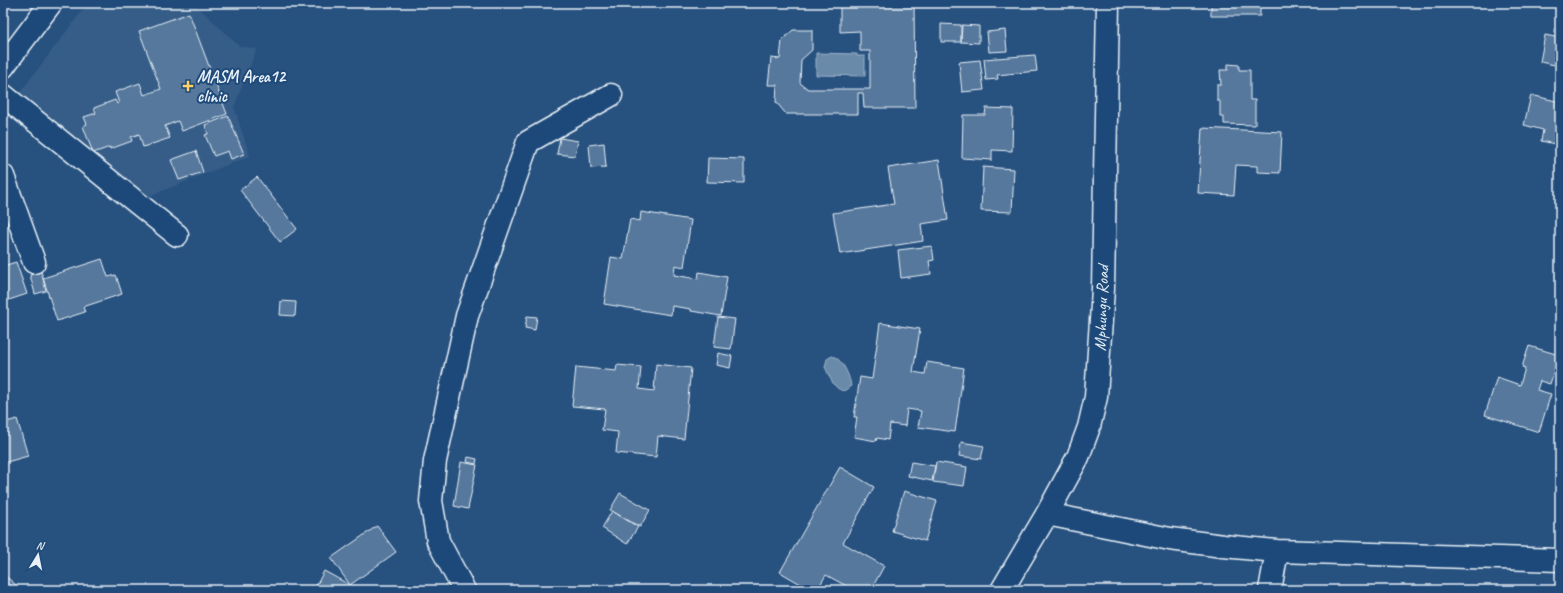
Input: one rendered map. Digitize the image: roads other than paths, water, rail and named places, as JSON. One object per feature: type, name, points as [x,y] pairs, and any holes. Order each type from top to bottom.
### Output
[{"type":"street","points":[[3,67],[51,3]]},
{"type":"street","name":"Mphungu Road","points":[[1002,590],[1047,514],[1078,457],[1096,397],[1103,289],[1108,3]]},
{"type":"street","points":[[3,95],[177,235]]},
{"type":"street","points":[[464,590],[438,541],[431,501],[435,461],[467,316],[528,142],[610,95]]},
{"type":"street","points":[[3,176],[34,262]]},
{"type":"street","points":[[1047,514],[1170,539],[1277,551],[1560,560]]},
{"type":"street","points":[[1270,590],[1277,551]]},
{"type":"place","name":"MASM Area12 clinic","points":[[188,86]]}]
